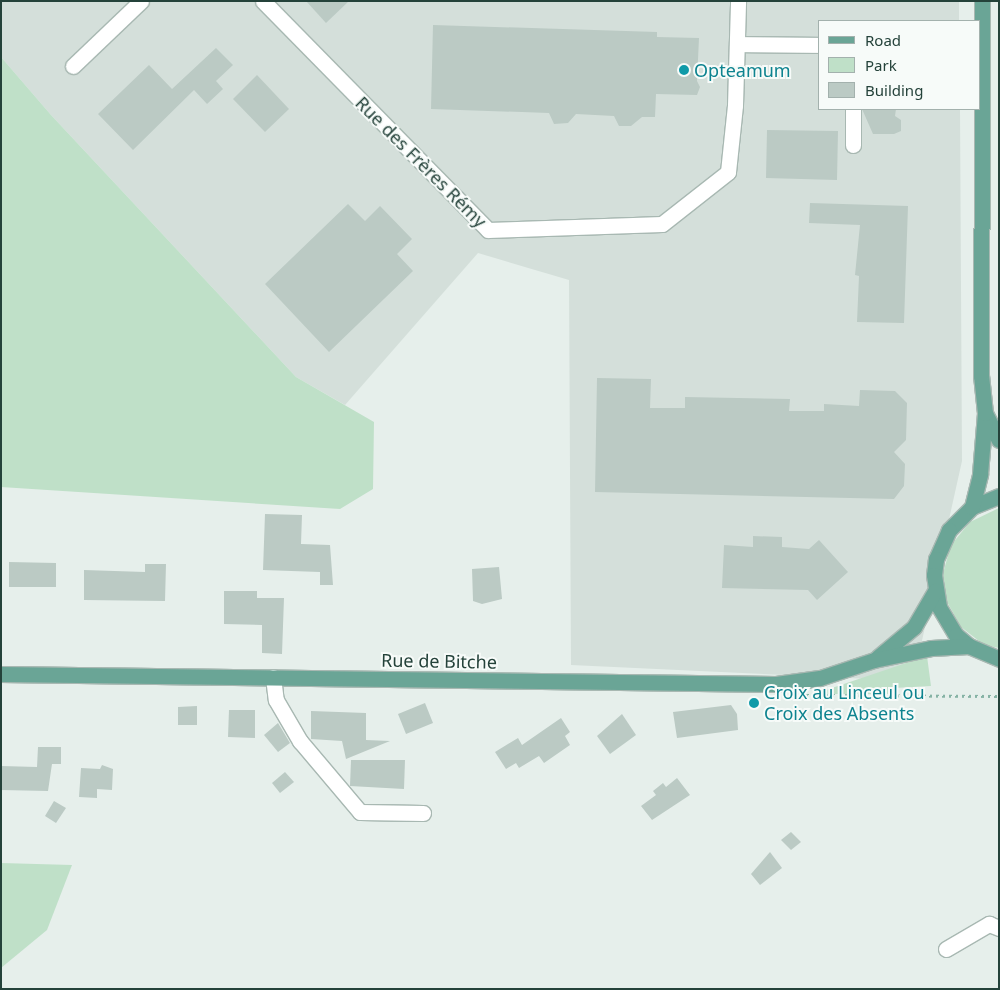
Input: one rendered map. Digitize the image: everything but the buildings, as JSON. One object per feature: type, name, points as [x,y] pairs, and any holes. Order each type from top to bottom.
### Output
[{"type":"main road","points":[[972,507],[980,474],[985,413],[981,376],[982,1]]},
{"type":"main road","points":[[985,413],[999,440]]},
{"type":"main road","points":[[999,496],[972,507],[959,517],[941,544],[936,559],[935,591],[946,622],[969,646],[999,659]]},
{"type":"main road","points":[[874,660],[914,627],[935,591]]},
{"type":"main road","points":[[874,660],[932,648],[969,646]]},
{"type":"main road","name":"Rue de Bitche","points":[[1,674],[776,684],[820,678],[874,660]]},
{"type":"street","points":[[72,66],[141,1]]},
{"type":"street","name":"Rue des Frères Rémy","points":[[263,1],[488,230],[662,224],[728,172],[735,105],[738,1]]},
{"type":"street","points":[[737,44],[818,46]]},
{"type":"street","points":[[853,110],[853,145]]},
{"type":"street","points":[[272,677],[276,700],[300,741],[360,812],[423,813]]},
{"type":"street","points":[[946,949],[989,924],[999,928]]},
{"type":"path","points":[[802,694],[810,697],[999,696]]},
{"type":"shaded area","points":[[1,1],[959,1],[959,20],[818,20],[818,110],[960,110],[962,461],[913,681],[571,665],[569,280],[478,253],[345,405],[296,377],[51,115],[1,57]]},
{"type":"green space","points":[[1,57],[51,115],[296,377],[374,422],[373,489],[340,509],[1,487]]},
{"type":"green space","points":[[999,508],[999,648],[984,645],[961,627],[947,602],[943,573],[951,545],[970,522]]},
{"type":"green space","points":[[927,656],[931,686],[894,688],[893,694],[826,694],[826,690]]},
{"type":"green space","points":[[1,863],[72,865],[47,930],[1,968]]},
{"type":"place","name":"Opteamum","points":[[684,70]]},
{"type":"place","name":"Croix au Linceul ou Croix des Absents","points":[[754,703]]}]
